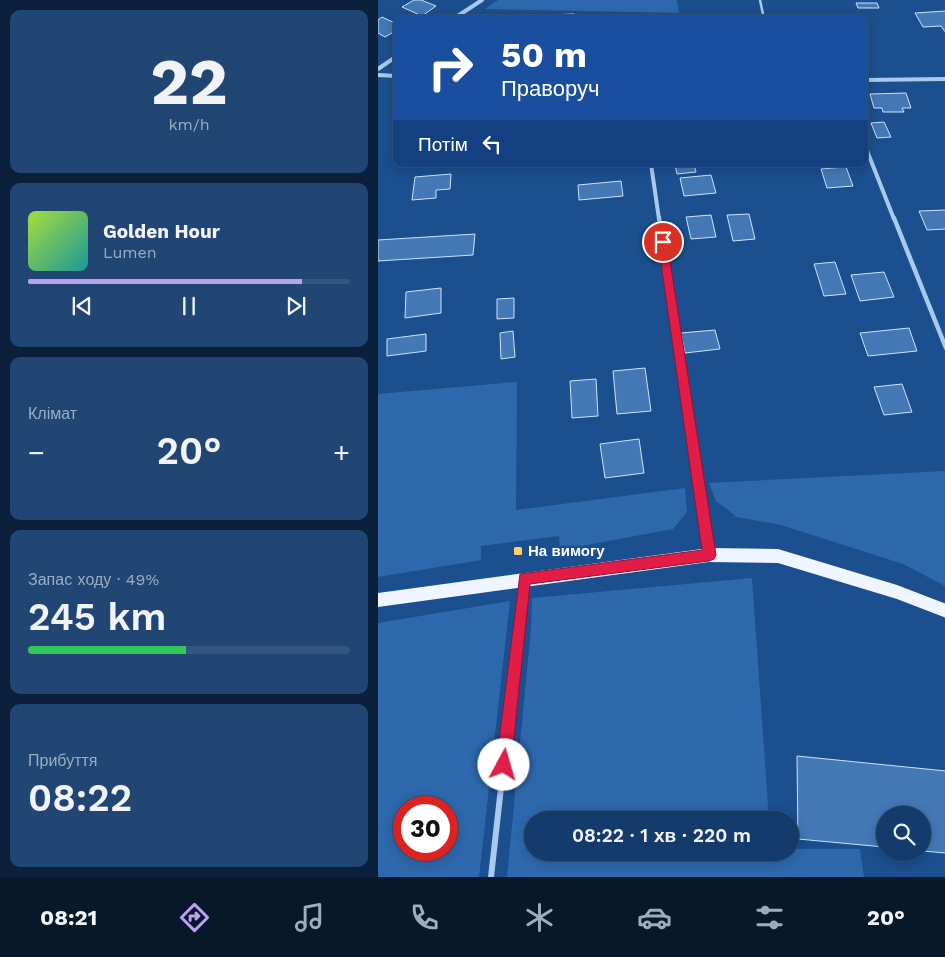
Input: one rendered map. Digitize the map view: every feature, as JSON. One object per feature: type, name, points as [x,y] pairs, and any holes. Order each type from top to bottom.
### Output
[{"type":"main road","points":[[378,600],[524,578],[709,555],[778,556],[897,592],[946,610]]},
{"type":"street","points":[[460,15],[482,0]]},
{"type":"street","points":[[378,69],[393,59]]},
{"type":"street","points":[[378,76],[393,76]]},
{"type":"street","points":[[868,80],[946,79]]},
{"type":"street","points":[[868,153],[946,348]]},
{"type":"street","points":[[651,167],[709,555]]},
{"type":"street","points":[[491,877],[524,578]]},
{"type":"lane","points":[[760,0],[763,15]]},
{"type":"shaded area","points":[[498,0],[677,0],[679,13],[485,9]]},
{"type":"shaded area","points":[[517,382],[516,510],[685,488],[687,512],[673,529],[560,550],[559,536],[481,546],[481,560],[378,577],[378,394]]},
{"type":"shaded area","points":[[945,471],[945,586],[903,564],[781,525],[731,516],[736,516],[716,501],[709,483]]},
{"type":"shaded area","points":[[752,578],[768,811],[524,811],[524,861],[799,861],[799,849],[860,849],[864,877],[507,877],[531,629],[532,598]]},
{"type":"shaded area","points":[[510,601],[479,877],[378,877],[378,623]]},
{"type":"building","points":[[414,0],[421,0],[436,6],[423,15],[402,7]]},
{"type":"building","points":[[856,3],[877,3],[879,8],[858,8]]},
{"type":"building","points":[[946,11],[946,33],[941,26],[923,27],[915,13]]},
{"type":"building","points":[[382,17],[393,22],[393,32],[385,37],[378,33],[378,20]]},
{"type":"building","points":[[906,93],[911,108],[902,108],[904,112],[883,112],[882,108],[874,108],[870,94]]},
{"type":"building","points":[[884,122],[891,137],[877,138],[871,123]]},
{"type":"building","points":[[675,167],[695,167],[696,172],[677,174]]},
{"type":"building","points":[[846,167],[853,186],[827,188],[821,169]]},
{"type":"building","points":[[451,174],[450,189],[436,190],[436,198],[412,200],[415,177]]},
{"type":"building","points":[[711,175],[716,193],[684,196],[680,178]]},
{"type":"building","points":[[621,181],[623,196],[579,200],[578,185]]},
{"type":"building","points":[[946,210],[946,229],[927,230],[919,211]]},
{"type":"building","points":[[749,214],[755,239],[733,241],[727,215]]},
{"type":"building","points":[[711,215],[716,237],[691,239],[686,217]]},
{"type":"building","points":[[475,234],[473,255],[378,261],[378,240]]},
{"type":"building","points":[[835,262],[846,294],[824,296],[814,264]]},
{"type":"building","points":[[884,272],[894,297],[860,301],[851,275]]},
{"type":"building","points":[[441,288],[441,313],[405,318],[406,292]]},
{"type":"building","points":[[514,298],[514,318],[497,319],[497,299]]},
{"type":"building","points":[[909,328],[917,351],[868,356],[860,333]]},
{"type":"building","points":[[715,330],[720,349],[685,353],[681,333]]},
{"type":"building","points":[[513,331],[515,357],[501,359],[500,333]]},
{"type":"building","points":[[426,334],[426,351],[387,356],[387,339]]},
{"type":"building","points":[[645,368],[651,411],[617,414],[613,371]]},
{"type":"building","points":[[596,379],[598,416],[572,418],[570,381]]},
{"type":"building","points":[[902,384],[912,412],[884,415],[874,387]]},
{"type":"building","points":[[639,439],[644,473],[605,478],[600,444]]},
{"type":"building","points":[[797,756],[946,771],[946,853],[931,852],[931,806],[876,806],[876,846],[799,839]]},
{"type":"place","name":"На вимогу","points":[[518,551]]},
{"type":"route","points":[[504,765],[524,578],[709,555],[663,242]]}]
